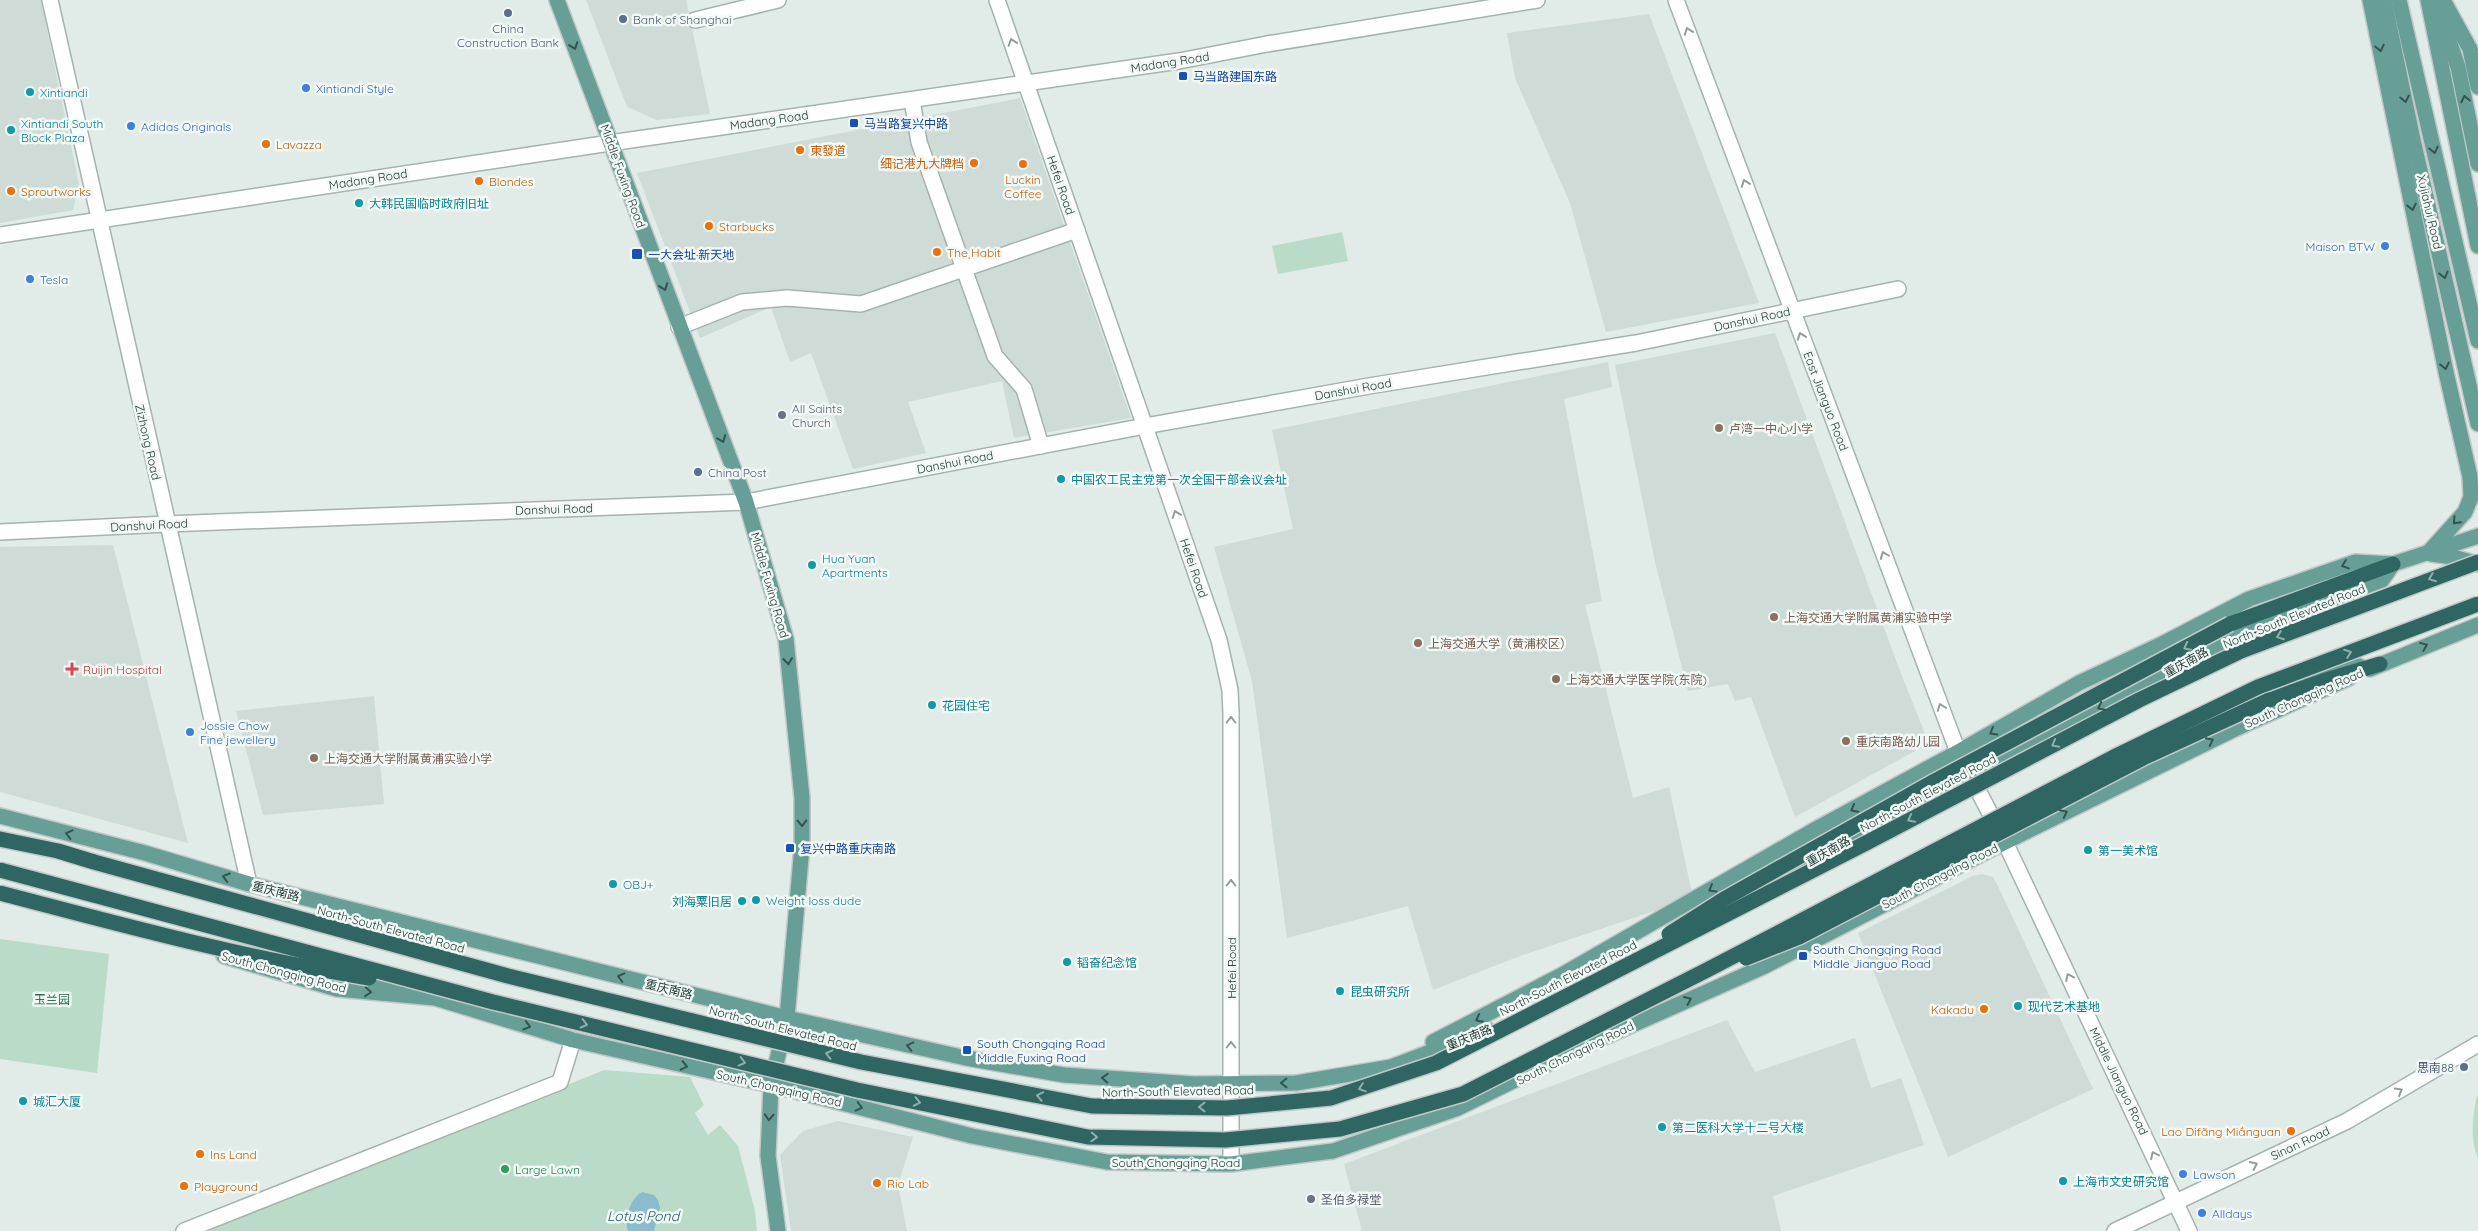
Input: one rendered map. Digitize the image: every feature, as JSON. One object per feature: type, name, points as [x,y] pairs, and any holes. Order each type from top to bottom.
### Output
[{"type":"highway","name":"North-South Elevated Road","points":[[0,839],[58,851],[517,979],[861,1062],[1092,1106],[1227,1108],[1331,1098],[1436,1063],[2138,700],[2242,652],[2478,563]]},
{"type":"highway","points":[[1612,973],[1733,894],[1931,783],[2230,624],[2393,564]]},
{"type":"highway","points":[[0,895],[299,966],[435,992],[857,1090],[1088,1137],[1225,1140],[1340,1129],[1463,1094],[1709,969],[2118,755],[2258,687],[2478,604]]},
{"type":"highway","points":[[1709,969],[1759,954],[1799,937],[2143,758],[2269,700],[2380,664]]},
{"type":"highway","points":[[0,833],[58,851]]},
{"type":"highway","points":[[0,870],[435,992]]},
{"type":"main road","name":"Middle Fuxing Road","points":[[557,0],[746,502],[786,639],[802,798],[802,846],[787,1018],[771,1085],[768,1156],[778,1231]]},
{"type":"main road","points":[[2370,0],[2446,372],[2470,477],[2471,497],[2464,512],[2427,554]]},
{"type":"main road","name":"Xujiahui Road","points":[[2384,0],[2413,140],[2478,424]]},
{"type":"main road","name":"Xujiahui Road","points":[[2399,0],[2478,341]]},
{"type":"main road","points":[[2428,0],[2478,246]]},
{"type":"main road","points":[[2435,0],[2458,67],[2478,164]]},
{"type":"main road","points":[[2443,0],[2470,49],[2478,87]]},
{"type":"main road","points":[[2427,554],[2478,526]]},
{"type":"main road","points":[[787,1018],[966,1058],[1064,1075],[1194,1084],[1296,1083],[1333,1078],[1436,1041],[1560,976],[1816,829],[1958,752],[2079,683],[2162,644],[2249,599],[2355,562],[2393,564],[2478,536]]},
{"type":"main road","points":[[2427,554],[2453,557],[2478,563]]},
{"type":"main road","name":"重庆南路","points":[[1333,1078],[1391,1067],[1483,1032],[1609,972],[1970,773],[2150,681],[2237,634],[2382,580],[2393,564]]},
{"type":"main road","name":"South Chongqing Road","points":[[0,895],[311,980],[337,989],[435,992],[573,1040],[713,1076],[771,1085],[972,1136],[1107,1162],[1231,1164],[1333,1151],[1456,1109],[1511,1084],[1580,1048],[1763,967],[2005,842],[2235,729],[2380,664],[2475,629]]},
{"type":"main road","points":[[1580,1048],[1637,1013],[1995,823],[2262,691],[2336,668],[2380,664]]},
{"type":"main road","name":"重庆南路","points":[[0,816],[145,853],[249,884],[787,1018]]},
{"type":"main road","points":[[0,876],[170,919],[289,954],[435,992]]},
{"type":"main road","points":[[289,954],[311,980]]},
{"type":"street","name":"Zizhong Road","points":[[50,0],[166,524],[249,884]]},
{"type":"street","points":[[695,20],[778,0]]},
{"type":"street","name":"Hefei Road","points":[[997,0],[1219,640],[1230,690],[1231,1164]]},
{"type":"street","name":"Madang Road","points":[[0,235],[610,143],[1179,61],[1266,44],[1537,0]]},
{"type":"street","name":"East Jianguo Road","points":[[1676,0],[1958,752],[1983,798]]},
{"type":"street","points":[[912,100],[919,142],[995,356],[1024,390],[1041,446]]},
{"type":"street","points":[[679,327],[742,302],[787,298],[861,304],[1077,230]]},
{"type":"street","name":"Danshui Road","points":[[0,532],[746,502],[1145,426],[1369,386],[1636,343],[1898,289]]},
{"type":"street","name":"Middle Jianguo Road","points":[[1983,798],[2177,1201],[2189,1231]]},
{"type":"street","points":[[184,1231],[560,1082],[573,1040]]},
{"type":"street","name":"Sinan Road","points":[[2115,1231],[2347,1121],[2478,1044]]},
{"type":"shaded area","name":"Xintiandi","points":[[0,0],[41,0],[79,185],[73,210],[0,223]]},
{"type":"shaded area","points":[[586,0],[686,0],[710,114],[657,120],[627,107]]},
{"type":"shaded area","points":[[1649,14],[1759,303],[1606,332],[1570,203],[1515,78],[1507,33]]},
{"type":"shaded area","points":[[1020,98],[1131,418],[1014,438],[1002,381],[908,402],[926,453],[853,469],[811,353],[790,362],[771,307],[700,338],[637,173]]},
{"type":"shaded area","points":[[1775,333],[1900,671],[1926,736],[1924,746],[1795,817],[1751,697],[1735,701],[1728,684],[1688,691],[1655,562],[1615,365]]},
{"type":"shaded area","name":"上海交通大学（黄浦校区）","points":[[1608,362],[1612,387],[1564,399],[1602,601],[1585,605],[1633,798],[1669,787],[1693,898],[1520,956],[1433,990],[1408,906],[1287,938],[1252,681],[1214,547],[1293,529],[1272,430]]},
{"type":"shaded area","name":"Ruijin Hospital","points":[[113,545],[188,843],[0,792],[0,547]]},
{"type":"shaded area","name":"上海交通大学附属黄浦实验小学","points":[[374,696],[384,804],[263,815],[236,711]]},
{"type":"shaded area","points":[[1982,874],[1993,877],[1997,884],[2093,1089],[1948,1157],[1858,933],[1973,876]]},
{"type":"shaded area","points":[[1727,1020],[1755,1072],[1855,1038],[1871,1088],[1901,1078],[1924,1145],[1773,1196],[1781,1231],[1362,1231],[1344,1164]]},
{"type":"shaded area","points":[[838,1121],[913,1137],[898,1185],[907,1231],[791,1231],[780,1155],[803,1131]]},
{"type":"green space","points":[[1342,232],[1348,261],[1278,274],[1272,246]]},
{"type":"green space","name":"玉兰园","points":[[0,939],[109,954],[97,1073],[0,1059]]},
{"type":"green space","points":[[604,1070],[690,1077],[704,1105],[695,1113],[708,1135],[720,1125],[738,1146],[755,1211],[757,1231],[208,1231]]},
{"type":"green space","points":[[2477,1096],[2478,1159],[2475,1151],[2473,1128]]},
{"type":"water","name":"Lotus Pond","points":[[642,1192],[654,1195],[658,1200],[660,1208],[654,1231],[628,1231],[627,1215],[629,1209],[634,1199]]},
{"type":"place","name":"China Construction Bank","points":[[508,13]]},
{"type":"place","name":"Bank of Shanghai","points":[[623,19]]},
{"type":"place","name":"马当路建国东路","points":[[1183,76]]},
{"type":"place","name":"Xintiandi Style","points":[[306,88]]},
{"type":"place","name":"Xintiandi","points":[[30,92]]},
{"type":"place","name":"马当路复兴中路","points":[[854,123]]},
{"type":"place","name":"Adidas Originals","points":[[131,126]]},
{"type":"place","name":"Xintiandi South Block Plaza","points":[[11,130]]},
{"type":"place","name":"Lavazza","points":[[266,144]]},
{"type":"place","name":"東發道","points":[[800,150]]},
{"type":"place","name":"细记港九大牌档","points":[[974,163]]},
{"type":"place","name":"Luckin Coffee","points":[[1023,164]]},
{"type":"place","name":"Blondes","points":[[479,181]]},
{"type":"place","name":"Sproutworks","points":[[11,191]]},
{"type":"place","name":"大韩民国临时政府旧址","points":[[359,203]]},
{"type":"place","name":"Starbucks","points":[[709,226]]},
{"type":"place","name":"Maison BTW","points":[[2385,246]]},
{"type":"place","name":"The Habit","points":[[937,252]]},
{"type":"place","name":"一大会址·新天地","points":[[637,254]]},
{"type":"place","name":"Tesla","points":[[30,279]]},
{"type":"place","name":"All Saints Church","points":[[782,415]]},
{"type":"place","name":"卢湾一中心小学","points":[[1719,428]]},
{"type":"place","name":"China Post","points":[[698,472]]},
{"type":"place","name":"中国农工民主党第一次全国干部会议会址","points":[[1061,479]]},
{"type":"place","name":"Hua Yuan Apartments","points":[[812,565]]},
{"type":"place","name":"上海交通大学附属黄浦实验中学","points":[[1774,617]]},
{"type":"place","name":"上海交通大学（黄浦校区）","points":[[1418,643]]},
{"type":"place","name":"Ruijin Hospital","points":[[72,669]]},
{"type":"place","name":"上海交通大学医学院(东院)","points":[[1556,679]]},
{"type":"place","name":"花园住宅","points":[[932,705]]},
{"type":"place","name":"Jossie Chow Fine jewellery","points":[[190,732]]},
{"type":"place","name":"重庆南路幼儿园","points":[[1846,741]]},
{"type":"place","name":"上海交通大学附属黄浦实验小学","points":[[314,758]]},
{"type":"place","name":"复兴中路重庆南路","points":[[790,848]]},
{"type":"place","name":"第一美术馆","points":[[2088,850]]},
{"type":"place","name":"OBJ+","points":[[613,884]]},
{"type":"place","name":"Weight loss dude","points":[[756,900]]},
{"type":"place","name":"刘海粟旧居","points":[[742,901]]},
{"type":"place","name":"South Chongqing Road Middle Jianguo Road","points":[[1803,956]]},
{"type":"place","name":"韬奋纪念馆","points":[[1067,962]]},
{"type":"place","name":"昆虫研究所","points":[[1340,991]]},
{"type":"place","name":"现代艺术基地","points":[[2018,1006]]},
{"type":"place","name":"Kakadu","points":[[1984,1009]]},
{"type":"place","name":"South Chongqing Road Middle Fuxing Road","points":[[967,1050]]},
{"type":"place","name":"思南88","points":[[2464,1067]]},
{"type":"place","name":"城汇大厦","points":[[23,1101]]},
{"type":"place","name":"第二医科大学十二号大楼","points":[[1662,1127]]},
{"type":"place","name":"Lao Difãng Miầnguan","points":[[2291,1131]]},
{"type":"place","name":"Ins Land","points":[[200,1154]]},
{"type":"place","name":"Large Lawn","points":[[505,1169]]},
{"type":"place","name":"Lawson","points":[[2183,1174]]},
{"type":"place","name":"上海市文史研究馆","points":[[2063,1181]]},
{"type":"place","name":"Rio Lab","points":[[877,1183]]},
{"type":"place","name":"Playground","points":[[184,1186]]},
{"type":"place","name":"圣伯多禄堂","points":[[1311,1199]]},
{"type":"place","name":"Alldays","points":[[2202,1213]]}]
